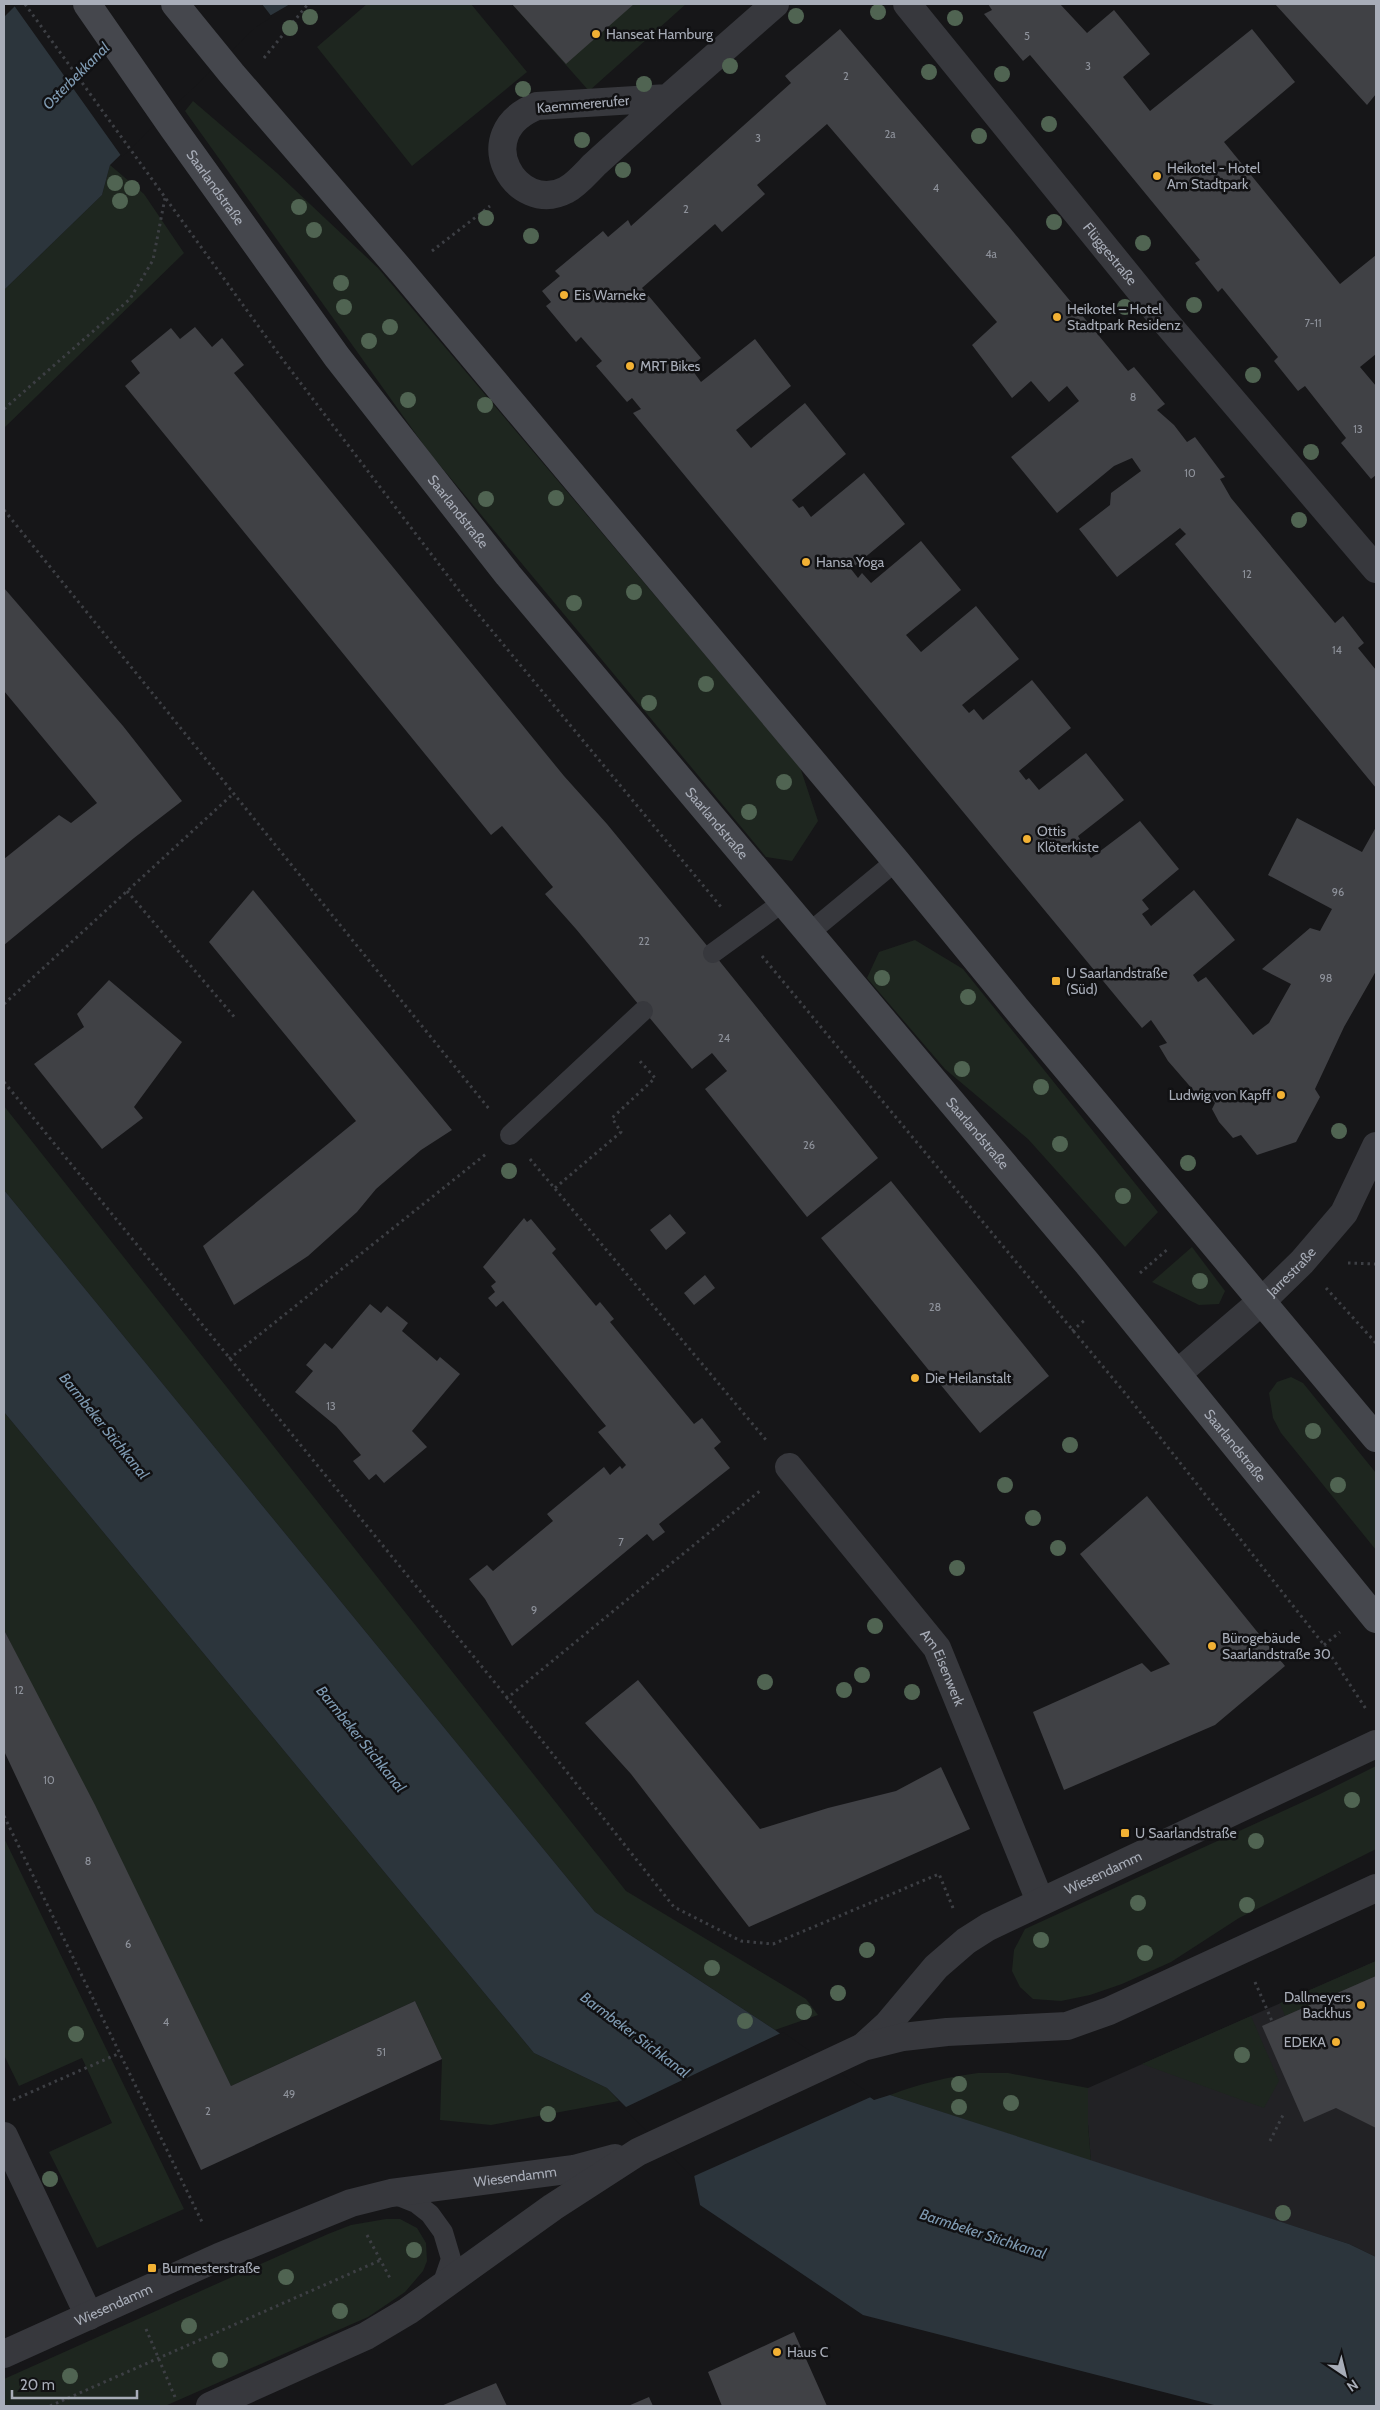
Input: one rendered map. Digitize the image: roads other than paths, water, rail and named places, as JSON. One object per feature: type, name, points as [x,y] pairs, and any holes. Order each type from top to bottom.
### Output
[{"type":"main road","name":"Saarlandstraße","points":[[87,4],[337,357],[508,575],[1114,1295],[1376,1620]]},
{"type":"main road","points":[[175,4],[896,861],[1196,1224],[1376,1438]]},
{"type":"street","name":"Kaemmererufer","points":[[668,98],[537,106],[523,112],[512,122],[504,136],[503,162],[518,185],[541,194],[566,190],[775,4]]},
{"type":"street","name":"Flüggestraße","points":[[907,4],[1164,320],[1376,570]]},
{"type":"street","name":"Jarrestraße","points":[[1178,1373],[1262,1301],[1302,1262],[1344,1213],[1376,1146]]},
{"type":"street","name":"Am Eisenwerk","points":[[789,1467],[937,1648],[1040,1901]]},
{"type":"street","name":"Wiesendamm","points":[[863,2046],[888,2024],[936,1967],[966,1942],[988,1927],[1040,1901],[1308,1778],[1376,1744]]},
{"type":"street","name":"Wiesendamm","points":[[210,2406],[366,2336],[408,2311],[553,2207],[638,2152],[863,2046],[947,2032],[1066,2026],[1109,2011],[1376,1888]]},
{"type":"street","points":[[4,2136],[89,2316]]},
{"type":"street","name":"Wiesendamm","points":[[4,2354],[219,2257],[324,2213],[391,2193],[574,2169],[638,2152]]},
{"type":"lane","points":[[809,933],[896,861]]},
{"type":"lane","points":[[713,953],[783,902]]},
{"type":"lane","points":[[510,1135],[643,1011]]},
{"type":"lane","points":[[391,2193],[423,2208],[430,2214],[443,2232],[451,2259],[441,2288]]},
{"type":"water","name":"Osterbekkanal","points":[[17,4],[290,4],[254,25],[110,165],[102,195],[4,290],[4,17]]},
{"type":"water","name":"Barmbeker Stichkanal","points":[[4,1190],[595,1912],[775,2030],[874,2100],[890,2095],[1349,2244],[1376,2257],[1376,2406],[1218,2406],[863,2315],[700,2205],[694,2175],[607,2088],[534,2053],[4,1412]]},
{"type":"place","name":"Hanseat Hamburg","points":[[596,34]]},
{"type":"place","name":"Heikotel - Hotel Am Stadtpark","points":[[1157,176]]},
{"type":"place","name":"Eis Warneke","points":[[564,295]]},
{"type":"place","name":"Heikotel – Hotel Stadtpark Residenz","points":[[1057,317]]},
{"type":"place","name":"MRT Bikes","points":[[630,366]]},
{"type":"place","name":"Hansa Yoga","points":[[806,562]]},
{"type":"place","name":"Ottis Klöterkiste","points":[[1027,839]]},
{"type":"place","name":"U Saarlandstraße (Süd)","points":[[1056,981]]},
{"type":"place","name":"Ludwig von Kapff","points":[[1281,1095]]},
{"type":"place","name":"Die Heilanstalt","points":[[915,1378]]},
{"type":"place","name":"Bürogebäude Saarlandstraße 30","points":[[1212,1646]]},
{"type":"place","name":"U Saarlandstraße","points":[[1125,1833]]},
{"type":"place","name":"Dallmeyers Backhus","points":[[1361,2005]]},
{"type":"place","name":"EDEKA","points":[[1336,2042]]},
{"type":"place","name":"Burmesterstraße","points":[[152,2268]]},
{"type":"place","name":"Haus C","points":[[777,2352]]}]
